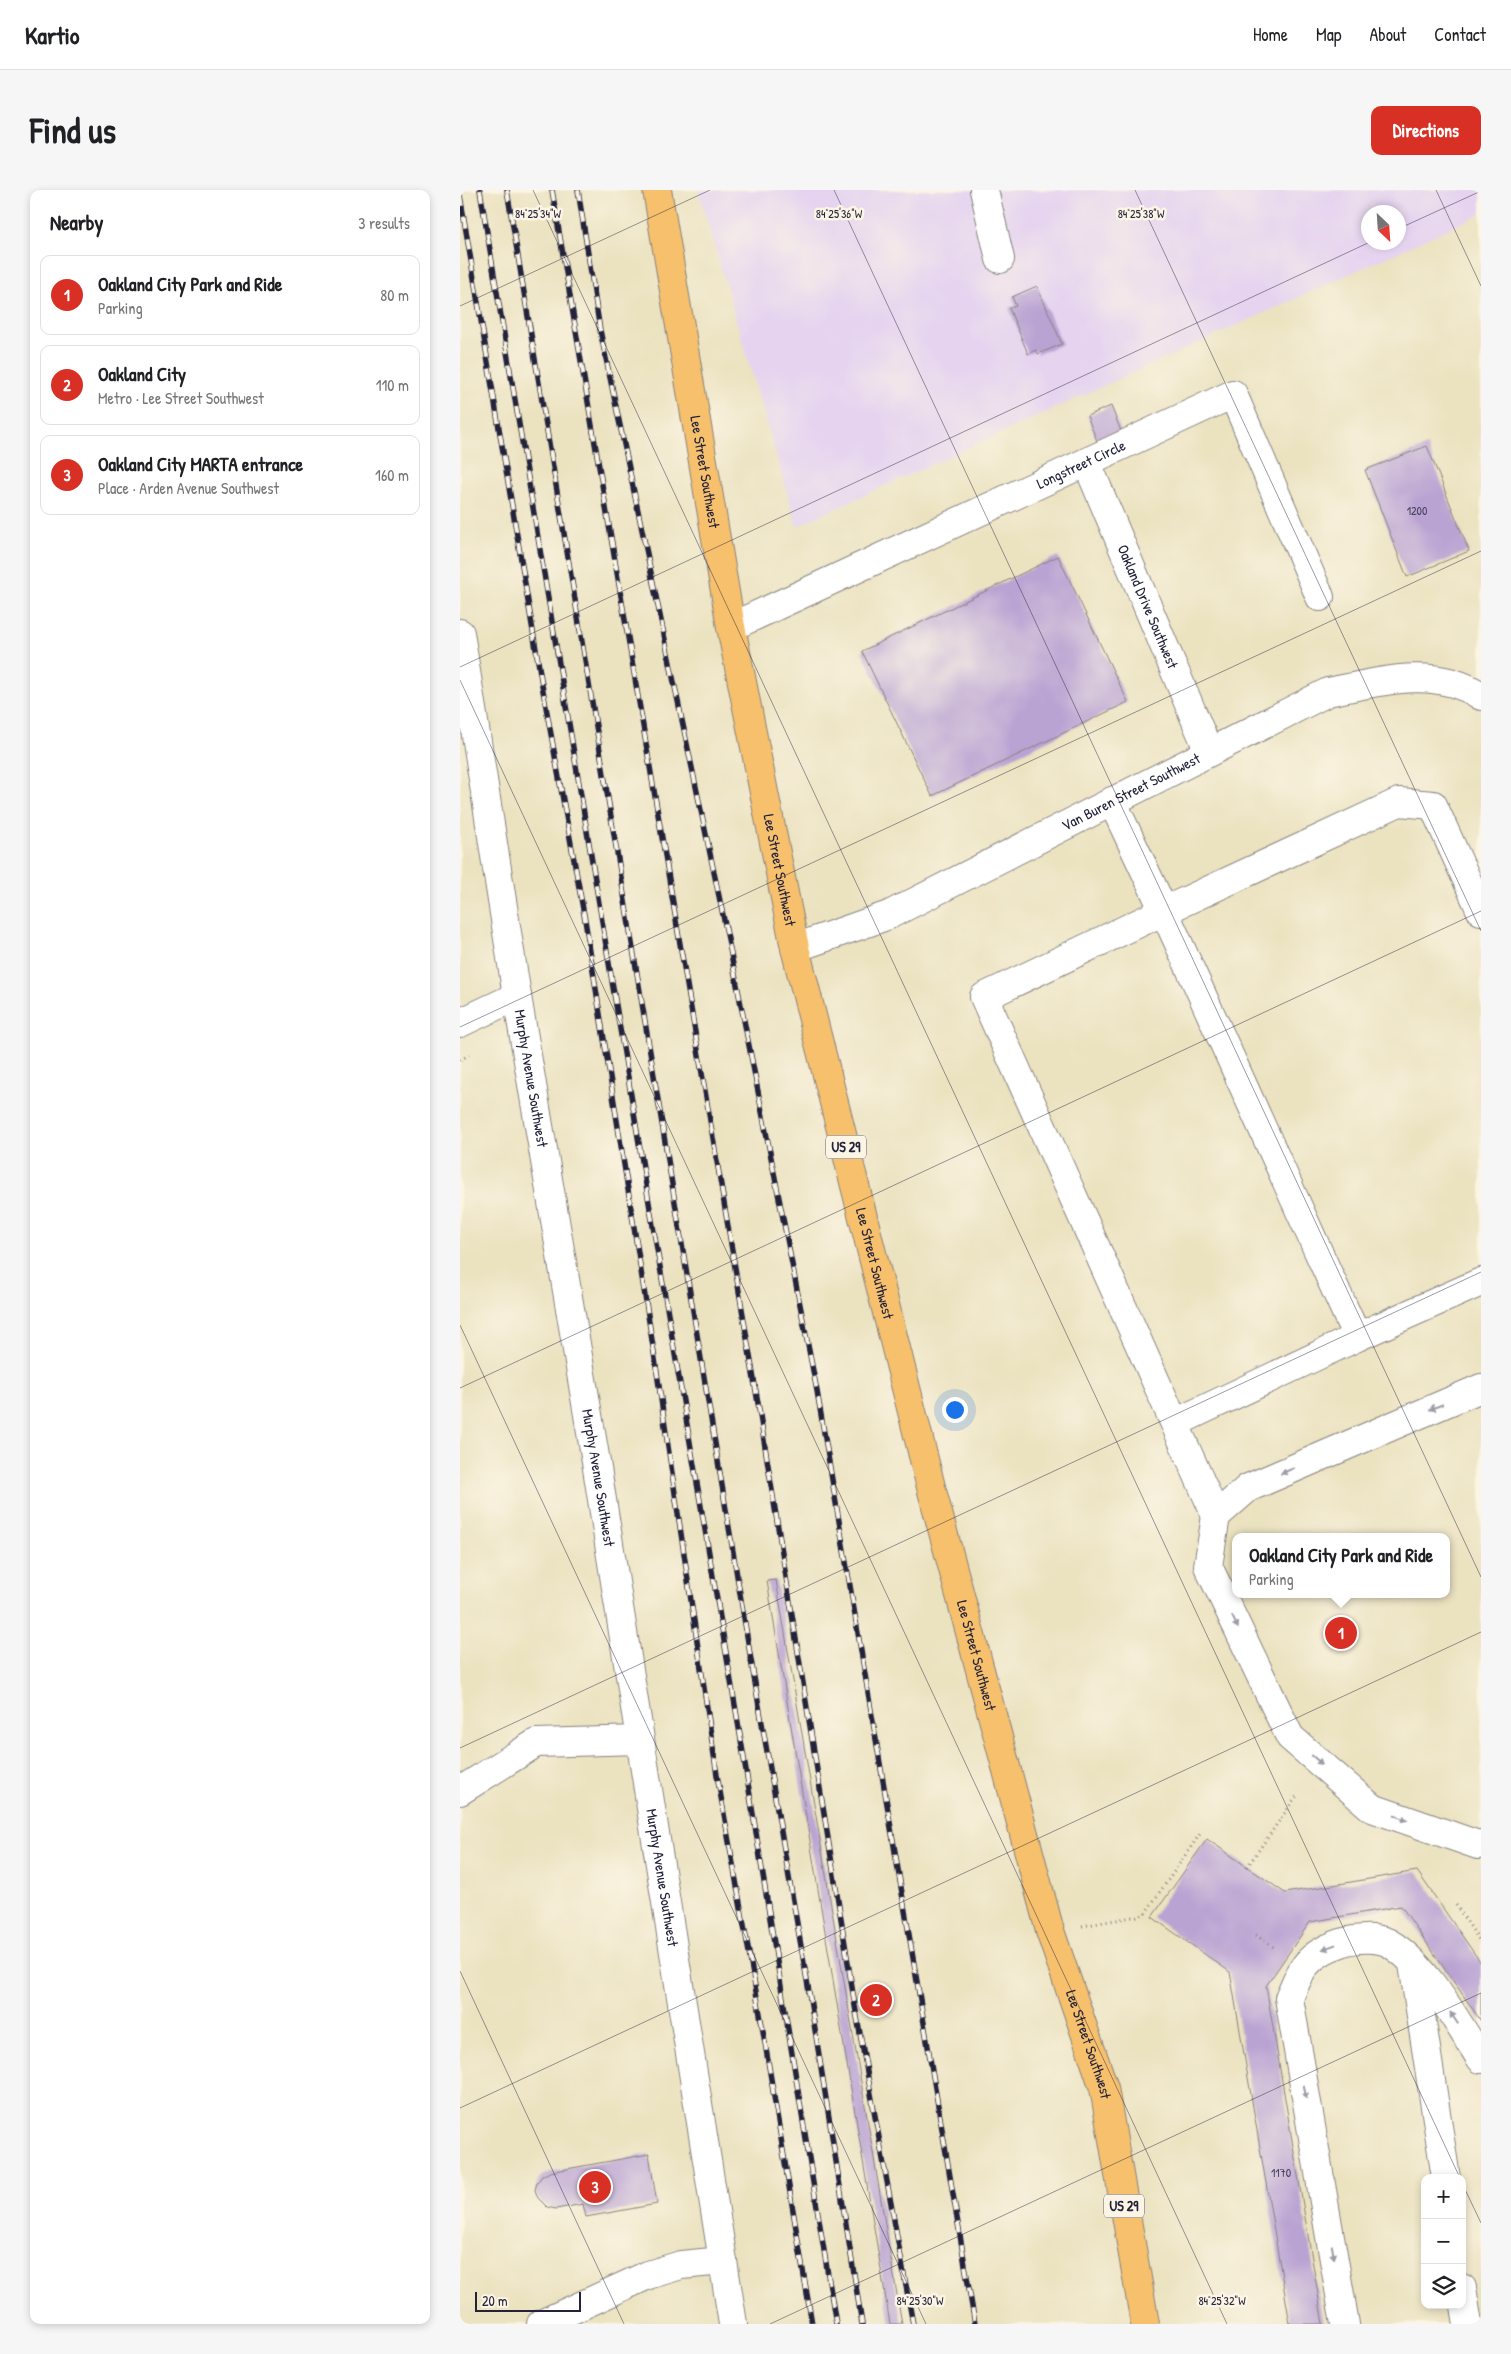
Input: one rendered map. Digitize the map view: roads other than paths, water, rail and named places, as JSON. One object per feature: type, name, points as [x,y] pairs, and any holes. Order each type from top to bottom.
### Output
[{"type":"main road","name":"Lee Street Southwest","points":[[657,190],[731,627],[795,948],[931,1486],[1050,1931],[1104,2088],[1145,2324]]},
{"type":"street","points":[[984,190],[1000,258]]},
{"type":"street","name":"Longstreet Circle","points":[[731,627],[1233,394],[1320,597]]},
{"type":"street","name":"Oakland Drive Southwest","points":[[1086,462],[1209,752]]},
{"type":"street","name":"Murphy Avenue Southwest","points":[[460,633],[465,695],[517,996],[640,1740],[733,2324]]},
{"type":"street","name":"Van Buren Street Southwest","points":[[795,948],[889,915],[1328,692],[1392,679],[1440,678],[1478,694]]},
{"type":"street","points":[[1112,802],[1164,911],[1358,1336]]},
{"type":"street","points":[[1481,911],[1432,805],[1399,802],[984,997],[1216,1516],[1208,1566],[1290,1737],[1372,1808],[1478,1845],[1481,1844]]},
{"type":"street","points":[[460,1023],[517,996]]},
{"type":"street","points":[[1174,1423],[1358,1336],[1481,1282]]},
{"type":"street","points":[[1216,1516],[1248,1488],[1481,1388]]},
{"type":"street","points":[[460,1791],[536,1743],[640,1740]]},
{"type":"street","points":[[1345,2324],[1289,1998],[1301,1970],[1321,1950],[1355,1938],[1388,1942],[1419,1967],[1481,2059]]},
{"type":"street","points":[[1413,1963],[1445,2174]]},
{"type":"street","points":[[541,2324],[648,2275],[681,2265],[724,2261]]},
{"type":"street","points":[[1466,2309],[1468,2324]]},
{"type":"railway","points":[[480,190],[646,1185],[740,1734],[836,2324]]},
{"type":"railway","points":[[507,190],[751,1660],[808,1986],[862,2324]]},
{"type":"railway","points":[[552,190],[758,1403],[855,2006],[913,2324]]},
{"type":"railway","points":[[578,190],[600,330],[728,939],[817,1391],[975,2324]]},
{"type":"railway","points":[[460,195],[542,685],[585,920],[655,1359],[717,1775],[762,2025],[812,2324]]},
{"type":"place","name":"Oakland City Park and Ride","points":[[1341,1633]]},
{"type":"place","name":"Oakland City","points":[[876,2000]]},
{"type":"place","name":"Oakland City MARTA entrance","points":[[595,2187]]}]
